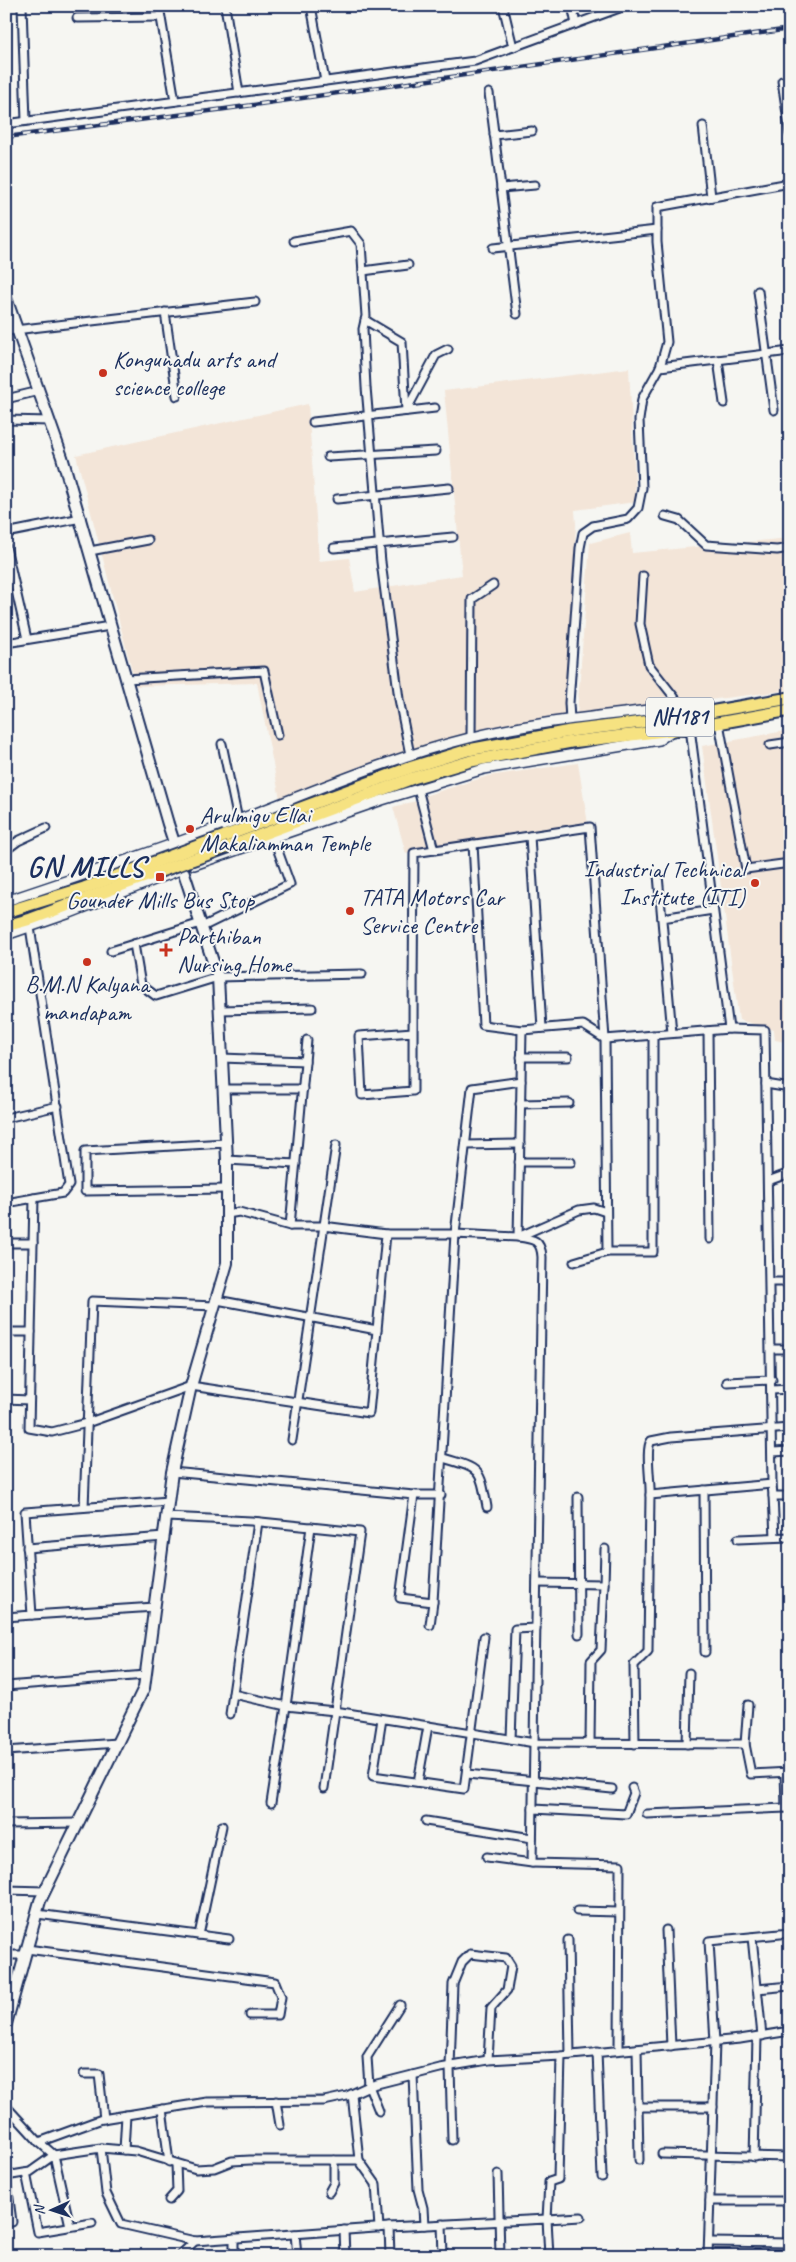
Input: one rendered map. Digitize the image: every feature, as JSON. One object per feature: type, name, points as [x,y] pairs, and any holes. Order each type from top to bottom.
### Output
[{"type":"highway","name":"NH181","points":[[6,912],[84,888],[439,764],[508,742],[689,716],[790,698]]},
{"type":"highway","name":"NH181","points":[[6,926],[31,919],[439,764],[571,742],[690,728],[790,710]]},
{"type":"main road","points":[[6,298],[11,330],[39,391],[81,518],[110,626],[175,843],[218,977],[227,1160],[227,1263],[192,1386],[172,1472],[144,1688],[45,1891],[6,2024]]},
{"type":"street","points":[[22,6],[26,121]]},
{"type":"street","points":[[159,6],[175,101]]},
{"type":"street","points":[[225,6],[240,92]]},
{"type":"street","points":[[312,6],[325,81]]},
{"type":"street","points":[[503,6],[513,47]]},
{"type":"street","points":[[572,6],[576,24]]},
{"type":"street","points":[[6,124],[475,61],[625,6]]},
{"type":"street","points":[[77,18],[160,17]]},
{"type":"street","points":[[782,81],[790,134]]},
{"type":"street","points":[[489,93],[517,314]]},
{"type":"street","points":[[703,126],[711,197]]},
{"type":"street","points":[[494,134],[532,131]]},
{"type":"street","points":[[570,720],[569,703],[580,548],[583,533],[593,526],[628,518],[638,508],[642,488],[639,420],[642,399],[660,368],[667,342],[657,230],[657,207],[790,183]]},
{"type":"street","points":[[501,188],[535,185]]},
{"type":"street","points":[[493,248],[657,230]]},
{"type":"street","points":[[294,241],[352,231],[361,244],[366,320],[362,329],[380,544],[399,699],[410,755]]},
{"type":"street","points":[[363,271],[408,265]]},
{"type":"street","points":[[758,291],[774,410]]},
{"type":"street","points":[[11,330],[255,302]]},
{"type":"street","points":[[165,312],[177,396]]},
{"type":"street","points":[[366,320],[402,342],[406,411]]},
{"type":"street","points":[[406,411],[436,355],[448,349]]},
{"type":"street","points":[[660,368],[790,351]]},
{"type":"street","points":[[718,360],[724,402]]},
{"type":"street","points":[[39,391],[7,399],[6,420],[50,421]]},
{"type":"street","points":[[313,422],[368,414],[435,408]]},
{"type":"street","points":[[328,457],[436,451]]},
{"type":"street","points":[[337,499],[449,488]]},
{"type":"street","points":[[665,516],[679,520],[706,545],[777,550],[790,548]]},
{"type":"street","points":[[6,533],[81,518]]},
{"type":"street","points":[[334,548],[453,537]]},
{"type":"street","points":[[90,551],[148,540]]},
{"type":"street","points":[[6,547],[27,640]]},
{"type":"street","points":[[643,576],[640,624],[649,665],[689,716]]},
{"type":"street","points":[[471,738],[472,599],[493,585]]},
{"type":"street","points":[[6,643],[110,626]]},
{"type":"street","points":[[126,679],[264,671],[278,735]]},
{"type":"street","points":[[6,901],[175,843],[349,776],[410,755],[471,738],[509,729],[656,709],[675,718]]},
{"type":"street","points":[[719,723],[746,869],[790,863]]},
{"type":"street","points":[[690,728],[729,1029]]},
{"type":"street","points":[[6,935],[184,868],[418,789],[484,769],[660,740],[673,730]]},
{"type":"street","points":[[770,745],[790,742]]},
{"type":"street","points":[[222,744],[238,820]]},
{"type":"street","points":[[418,789],[434,850]]},
{"type":"street","points":[[413,1032],[359,1036],[362,1095],[413,1091],[414,853],[590,827],[605,1039],[607,1252]]},
{"type":"street","points":[[6,850],[18,841],[46,828]]},
{"type":"street","points":[[530,836],[542,1028]]},
{"type":"street","points":[[111,951],[201,925],[290,884],[273,838]]},
{"type":"street","points":[[6,840],[18,841]]},
{"type":"street","points":[[473,844],[483,1024],[522,1030],[584,1025],[605,1039],[729,1029],[765,1030],[774,1537]]},
{"type":"street","points":[[658,874],[672,1034]]},
{"type":"street","points":[[662,918],[714,910]]},
{"type":"street","points":[[6,1202],[63,1192],[69,1185],[30,927]]},
{"type":"street","points":[[134,944],[141,984],[156,996],[218,977],[362,974]]},
{"type":"street","points":[[220,1010],[312,1008]]},
{"type":"street","points":[[518,1237],[522,1030]]},
{"type":"street","points":[[708,1031],[710,1239]]},
{"type":"street","points":[[574,1262],[607,1252],[653,1252],[653,1035]]},
{"type":"street","points":[[290,1226],[307,1040]]},
{"type":"street","points":[[521,1057],[568,1057]]},
{"type":"street","points":[[222,1058],[305,1060]]},
{"type":"street","points":[[430,1625],[441,1495],[455,1234],[472,1088],[521,1081]]},
{"type":"street","points":[[766,1084],[790,1088]]},
{"type":"street","points":[[224,1089],[303,1089]]},
{"type":"street","points":[[520,1104],[569,1103]]},
{"type":"street","points":[[6,1118],[58,1106]]},
{"type":"street","points":[[226,1143],[85,1151],[85,1191],[227,1189]]},
{"type":"street","points":[[466,1145],[520,1144]]},
{"type":"street","points":[[292,1440],[312,1318],[323,1226],[336,1145]]},
{"type":"street","points":[[227,1160],[296,1164]]},
{"type":"street","points":[[519,1162],[572,1162]]},
{"type":"street","points":[[768,1181],[790,1173]]},
{"type":"street","points":[[34,1198],[29,1428],[52,1432],[87,1423],[192,1386],[370,1413],[386,1234]]},
{"type":"street","points":[[518,1237],[580,1210],[594,1208],[606,1212]]},
{"type":"street","points":[[227,1214],[239,1212],[290,1226],[323,1226],[386,1234],[455,1234],[518,1237],[535,1239],[541,1245],[532,1862]]},
{"type":"street","points":[[6,1243],[33,1242]]},
{"type":"street","points":[[770,1282],[790,1282]]},
{"type":"street","points":[[84,1507],[92,1301],[216,1303],[377,1330]]},
{"type":"street","points":[[6,1332],[31,1332]]},
{"type":"street","points":[[771,1349],[790,1349]]},
{"type":"street","points":[[727,1382],[772,1380]]},
{"type":"street","points":[[772,1390],[790,1389]]},
{"type":"street","points":[[6,1399],[29,1400]]},
{"type":"street","points":[[82,1447],[87,1423]]},
{"type":"street","points":[[635,1744],[634,1664],[648,1651],[651,1476],[648,1445],[651,1441],[670,1437],[790,1428]]},
{"type":"street","points":[[773,1452],[790,1451]]},
{"type":"street","points":[[443,1458],[471,1466],[482,1479],[487,1507]]},
{"type":"street","points":[[172,1472],[414,1495],[441,1495]]},
{"type":"street","points":[[650,1495],[772,1484]]},
{"type":"street","points":[[704,1490],[705,1652]]},
{"type":"street","points":[[414,1495],[400,1598],[433,1602]]},
{"type":"street","points":[[773,1496],[790,1496]]},
{"type":"street","points":[[578,1497],[578,1634]]},
{"type":"street","points":[[32,1616],[24,1512],[169,1501]]},
{"type":"street","points":[[167,1517],[258,1522],[360,1532],[324,1788]]},
{"type":"street","points":[[230,1714],[258,1522]]},
{"type":"street","points":[[271,1803],[311,1527]]},
{"type":"street","points":[[27,1548],[164,1536]]},
{"type":"street","points":[[738,1539],[790,1537]]},
{"type":"street","points":[[590,1743],[591,1661],[601,1650],[605,1549]]},
{"type":"street","points":[[537,1583],[604,1584]]},
{"type":"street","points":[[6,1617],[155,1607]]},
{"type":"street","points":[[511,1739],[515,1628],[536,1628]]},
{"type":"street","points":[[382,1719],[373,1776],[464,1789],[473,1734],[484,1638]]},
{"type":"street","points":[[687,1744],[688,1673]]},
{"type":"street","points":[[6,1686],[146,1675]]},
{"type":"street","points":[[233,1694],[286,1706],[335,1711],[535,1743],[744,1744]]},
{"type":"street","points":[[647,1814],[788,1808],[787,1772],[751,1774],[744,1744],[748,1705]]},
{"type":"street","points":[[418,1782],[428,1726]]},
{"type":"street","points":[[6,1751],[117,1743]]},
{"type":"street","points":[[467,1774],[612,1789]]},
{"type":"street","points":[[533,1809],[626,1814],[634,1793],[632,1788]]},
{"type":"street","points":[[426,1821],[532,1838]]},
{"type":"street","points":[[6,1824],[78,1823]]},
{"type":"street","points":[[198,1935],[222,1826]]},
{"type":"street","points":[[487,1857],[532,1862],[620,1865],[619,2050]]},
{"type":"street","points":[[6,1890],[45,1891]]},
{"type":"street","points":[[577,1911],[619,1912]]},
{"type":"street","points":[[37,1914],[229,1939]]},
{"type":"street","points":[[666,1930],[671,2046]]},
{"type":"street","points":[[708,2256],[715,2042],[709,1940],[790,1933]]},
{"type":"street","points":[[752,1936],[759,2036],[754,2157]]},
{"type":"street","points":[[568,1940],[570,2055]]},
{"type":"street","points":[[6,1955],[26,1952],[275,1982],[281,1997],[278,2015],[250,2015]]},
{"type":"street","points":[[452,2140],[450,2067],[454,1984],[462,1962],[470,1954],[506,1958],[511,1966],[507,1990],[492,2008],[488,2060]]},
{"type":"street","points":[[757,1989],[790,1986]]},
{"type":"street","points":[[380,2111],[369,2086],[367,2057],[400,2005]]},
{"type":"street","points":[[39,2142],[104,2119],[207,2102],[324,2101],[352,2094],[369,2086],[413,2075],[488,2060],[561,2056],[715,2042],[790,2031]]},
{"type":"street","points":[[637,2049],[639,2160]]},
{"type":"street","points":[[597,2052],[602,2177]]},
{"type":"street","points":[[549,2256],[547,2219],[549,2182],[558,2179],[561,2056]]},
{"type":"street","points":[[84,2074],[99,2074],[104,2119]]},
{"type":"street","points":[[413,2075],[418,2189],[423,2208],[424,2225]]},
{"type":"street","points":[[352,2094],[360,2160],[376,2184],[379,2228]]},
{"type":"street","points":[[276,2101],[280,2125]]},
{"type":"street","points":[[6,2106],[39,2142],[54,2155],[70,2226]]},
{"type":"street","points":[[638,2107],[713,2107]]},
{"type":"street","points":[[162,2109],[177,2191],[169,2200]]},
{"type":"street","points":[[124,2150],[126,2115]]},
{"type":"street","points":[[101,2148],[106,2193],[121,2224],[195,2242],[389,2227],[581,2217]]},
{"type":"street","points":[[12,2222],[6,2176],[26,2174],[54,2155],[101,2148],[136,2151],[196,2169],[214,2168],[232,2161],[360,2160]]},
{"type":"street","points":[[662,2154],[790,2157]]},
{"type":"street","points":[[329,2192],[334,2183],[334,2160]]},
{"type":"street","points":[[26,2174],[38,2232],[92,2223]]},
{"type":"street","points":[[498,2174],[500,2256]]},
{"type":"street","points":[[710,2201],[790,2201]]},
{"type":"street","points":[[442,2224],[443,2256]]},
{"type":"street","points":[[389,2227],[390,2256]]},
{"type":"street","points":[[344,2230],[345,2256]]},
{"type":"street","points":[[295,2234],[297,2256]]},
{"type":"street","points":[[234,2238],[234,2256]]},
{"type":"street","points":[[179,2256],[195,2242]]},
{"type":"street","points":[[709,2242],[790,2243]]},
{"type":"shaded area","points":[[629,368],[636,502],[575,510],[576,525],[565,716],[403,754],[280,799],[257,683],[136,686],[76,455],[308,404],[319,561],[349,558],[355,592],[462,575],[444,391]]},
{"type":"shaded area","points":[[630,533],[632,553],[790,538],[790,690],[577,716],[590,543]]},
{"type":"shaded area","name":"Industrial Technical Institute (ITI)","points":[[790,730],[790,1043],[775,1040],[774,1030],[739,1020],[702,746]]},
{"type":"shaded area","points":[[578,763],[588,824],[437,847],[424,796],[488,776]]},
{"type":"shaded area","points":[[416,801],[429,847],[406,854],[393,807]]},
{"type":"railway","points":[[6,137],[225,109],[790,29]]},
{"type":"place","name":"Kongunadu arts and science college","points":[[103,373]]},
{"type":"place","name":"Arulmigu Ellai Makaliamman Temple","points":[[190,829]]},
{"type":"place","name":"Gounder Mills Bus Stop","points":[[160,877]]},
{"type":"place","name":"Industrial Technical Institute (ITI)","points":[[755,883]]},
{"type":"place","name":"TATA Motors Car Service Centre","points":[[350,911]]},
{"type":"place","name":"Parthiban Nursing Home","points":[[166,950]]},
{"type":"place","name":"B.M.N Kalyana mandapam","points":[[87,962]]},
{"type":"district","name":"GN MILLS","points":[[86,866]]}]
